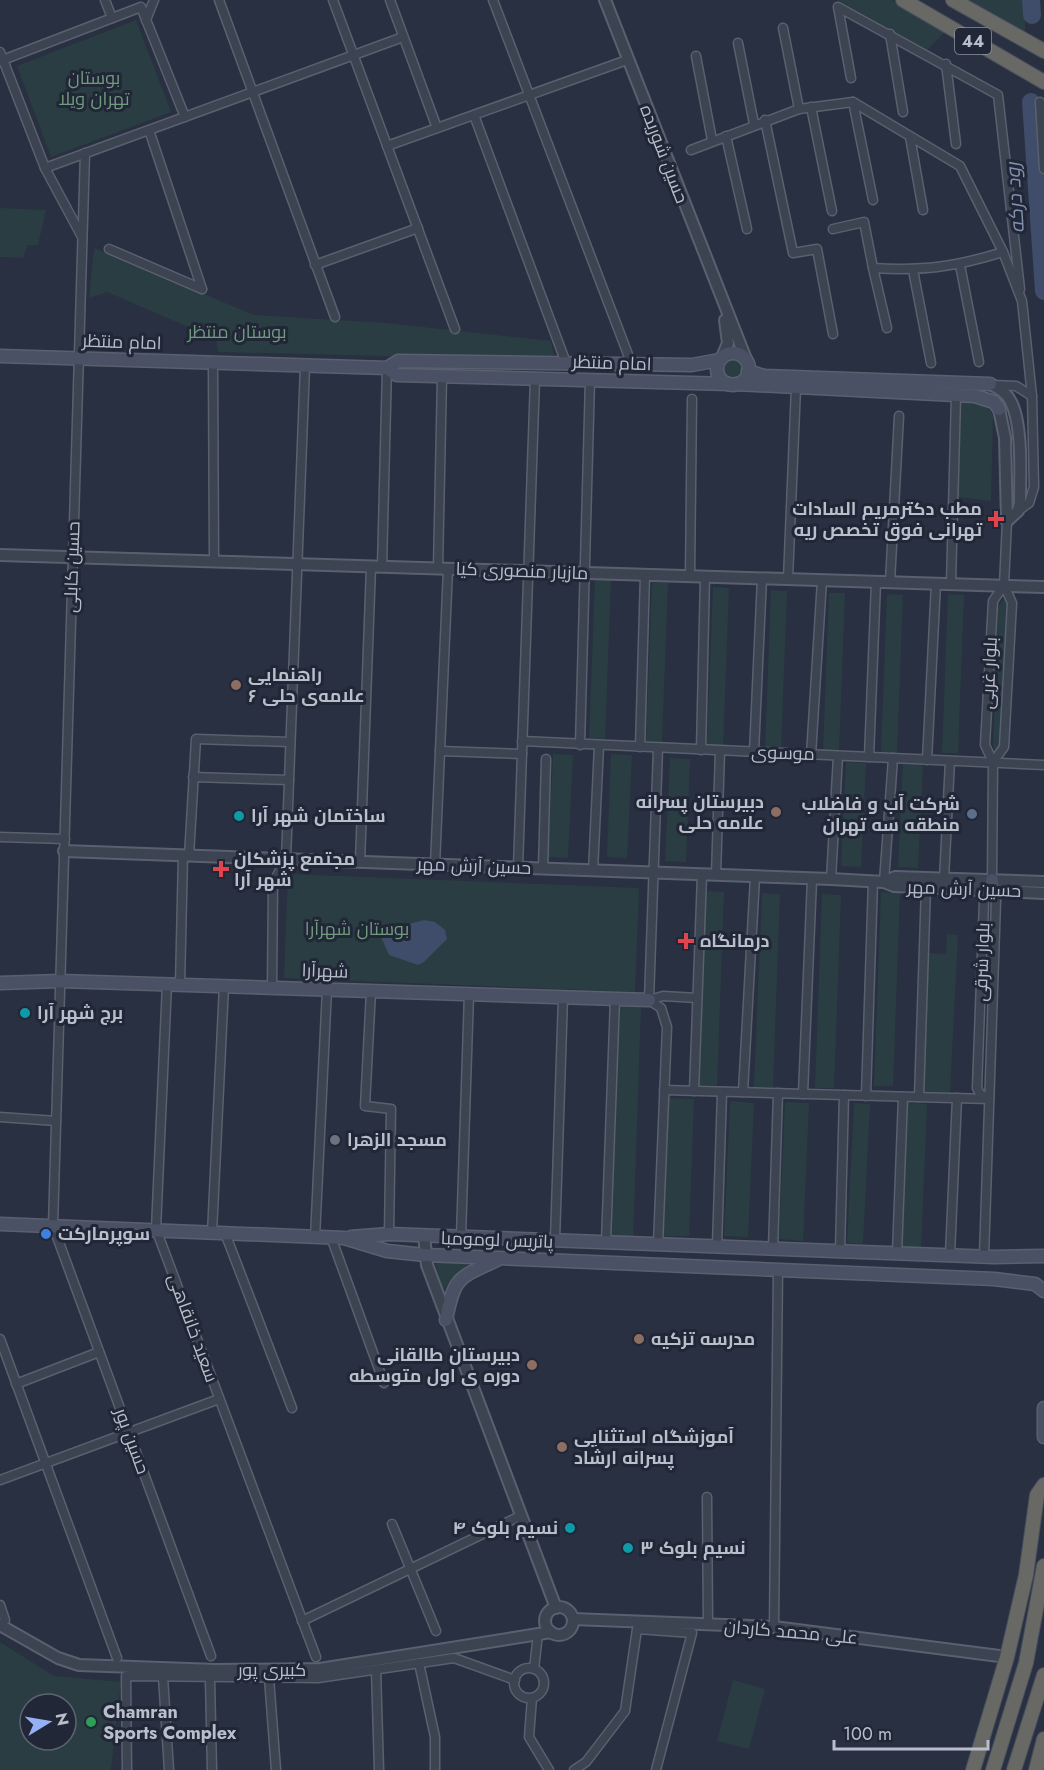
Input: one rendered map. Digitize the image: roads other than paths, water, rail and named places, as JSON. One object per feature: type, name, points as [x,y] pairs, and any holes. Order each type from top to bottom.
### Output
[{"type":"highway","name":"44","points":[[903,0],[1044,82]]},
{"type":"highway","name":"44","points":[[953,0],[1044,51]]},
{"type":"highway","points":[[973,1770],[1007,1657],[1026,1575],[1037,1495],[1044,1485]]},
{"type":"highway","points":[[993,1770],[1026,1663],[1044,1566]]},
{"type":"highway","points":[[1014,1770],[1044,1675]]},
{"type":"highway","points":[[1036,1770],[1044,1739]]},
{"type":"main road","points":[[747,365],[746,377],[733,384],[719,378],[717,366],[721,358],[735,353],[747,365],[764,376],[990,384]]},
{"type":"main road","name":"امام منتظر","points":[[0,356],[387,368],[397,375],[796,387],[987,398],[999,409]]},
{"type":"main road","name":"امام منتظر","points":[[387,368],[398,361],[692,365],[721,358]]},
{"type":"main road","name":"شهرآرا","points":[[0,983],[60,981],[649,1000]]},
{"type":"main road","name":"پاتریس لومومبا","points":[[0,1224],[315,1237],[389,1234],[950,1255],[1044,1256]]},
{"type":"main road","name":"پاتریس لومومبا","points":[[338,1237],[387,1251],[425,1255],[994,1278],[1035,1284],[1044,1291]]},
{"type":"main road","points":[[586,1262],[572,1255],[572,1248],[587,1241]]},
{"type":"main road","points":[[989,1256],[1003,1268],[1000,1275],[994,1278]]},
{"type":"main road","points":[[446,1320],[451,1293],[457,1282],[466,1274],[501,1259]]},
{"type":"main road","points":[[1044,1408],[1044,1437]]},
{"type":"street","points":[[105,0],[112,18]]},
{"type":"street","points":[[146,20],[154,0]]},
{"type":"street","points":[[219,0],[335,317]]},
{"type":"street","points":[[333,0],[455,329]]},
{"type":"street","points":[[390,0],[437,128]]},
{"type":"street","points":[[493,0],[632,364]]},
{"type":"street","name":"حسین شوریده","points":[[605,0],[747,365]]},
{"type":"street","points":[[82,237],[45,168],[1,58],[131,11],[138,4],[185,117]]},
{"type":"street","points":[[851,78],[838,7],[946,64],[998,95],[1032,396],[1034,487],[1029,503],[1007,521]]},
{"type":"street","points":[[783,28],[799,109]]},
{"type":"street","points":[[890,34],[903,112]]},
{"type":"street","points":[[45,168],[403,38]]},
{"type":"street","points":[[738,43],[754,124]]},
{"type":"street","points":[[696,56],[712,140]]},
{"type":"street","points":[[387,146],[627,60]]},
{"type":"street","points":[[946,64],[956,144]]},
{"type":"street","points":[[691,150],[754,124],[799,109],[853,102],[960,166],[1003,252],[1022,301]]},
{"type":"street","points":[[853,102],[873,200]]},
{"type":"street","points":[[1040,102],[1044,169]]},
{"type":"street","points":[[811,107],[832,211]]},
{"type":"street","points":[[474,115],[566,363]]},
{"type":"street","points":[[765,120],[793,253],[817,249],[833,334]]},
{"type":"street","points":[[110,249],[202,289],[149,130]]},
{"type":"street","points":[[726,136],[747,229]]},
{"type":"street","points":[[910,137],[923,210]]},
{"type":"street","name":"حسین کابلی","points":[[54,1226],[85,153]]},
{"type":"street","points":[[832,229],[864,222],[887,328]]},
{"type":"street","points":[[315,265],[418,228]]},
{"type":"street","points":[[873,268],[913,270],[960,265],[1003,252]]},
{"type":"street","points":[[960,265],[979,362]]},
{"type":"street","points":[[913,270],[931,363]]},
{"type":"street","name":"حسین شوریده","points":[[721,358],[728,343],[723,308]]},
{"type":"street","points":[[213,363],[214,562]]},
{"type":"street","points":[[272,988],[273,883],[286,859],[305,366]]},
{"type":"street","points":[[360,862],[387,368]]},
{"type":"street","points":[[435,865],[440,751],[443,569],[442,376]]},
{"type":"street","points":[[518,868],[535,379]]},
{"type":"street","points":[[580,745],[590,380]]},
{"type":"street","points":[[990,384],[1016,386],[1032,396]]},
{"type":"street","points":[[990,384],[1005,393],[1014,410],[1020,474],[1018,511]]},
{"type":"street","points":[[788,579],[796,387]]},
{"type":"street","points":[[951,584],[956,396]]},
{"type":"street","points":[[690,576],[692,399]]},
{"type":"street","name":"بلوار غربی","points":[[993,762],[1004,747],[1012,603],[1004,585],[1007,521],[1005,438],[999,409]]},
{"type":"street","points":[[890,582],[899,416]]},
{"type":"street","name":"مازیار منصوری کیا","points":[[0,555],[1044,587]]},
{"type":"street","points":[[640,747],[645,575]]},
{"type":"street","points":[[701,750],[705,576]]},
{"type":"street","points":[[754,752],[762,578]]},
{"type":"street","points":[[812,755],[822,580]]},
{"type":"street","points":[[869,757],[876,582]]},
{"type":"street","points":[[927,760],[936,584]]},
{"type":"street","name":"بلوار غربی","points":[[993,885],[993,762],[985,745],[993,601],[1004,585]]},
{"type":"street","points":[[180,985],[186,856],[196,739],[290,742]]},
{"type":"street","name":"موسوی","points":[[522,741],[1044,765]]},
{"type":"street","points":[[593,871],[599,746]]},
{"type":"street","points":[[649,1000],[658,748]]},
{"type":"street","points":[[440,751],[522,754]]},
{"type":"street","points":[[716,875],[720,751]]},
{"type":"street","points":[[831,879],[838,756]]},
{"type":"street","points":[[884,882],[893,758]]},
{"type":"street","points":[[543,869],[546,759]]},
{"type":"street","points":[[944,879],[950,760]]},
{"type":"street","points":[[193,777],[289,780]]},
{"type":"street","points":[[0,837],[64,839]]},
{"type":"street","name":"حسین آرش مهر","points":[[64,851],[831,879],[884,882],[894,886],[926,887],[1044,882]]},
{"type":"street","points":[[694,1091],[702,875]]},
{"type":"street","points":[[743,1092],[755,877]]},
{"type":"street","name":"حسین آرش مهر","points":[[884,882],[895,877],[944,879],[1044,893]]},
{"type":"street","points":[[803,1094],[813,879]]},
{"type":"street","points":[[866,1096],[873,881]]},
{"type":"street","name":"بلوار شرقی","points":[[989,1256],[988,1099],[996,901],[993,885]]},
{"type":"street","points":[[919,1097],[926,887]]},
{"type":"street","name":"سعید خانقاهی","points":[[167,984],[156,1229],[316,1658]]},
{"type":"street","points":[[212,1233],[224,986]]},
{"type":"street","points":[[315,1237],[327,989]]},
{"type":"street","points":[[371,991],[365,1106],[391,1109],[389,1234]]},
{"type":"street","points":[[460,1237],[469,994]]},
{"type":"street","points":[[649,1000],[663,996],[697,998]]},
{"type":"street","points":[[555,1240],[563,997]]},
{"type":"street","points":[[606,1242],[615,999]]},
{"type":"street","points":[[649,1000],[661,1008],[667,1022],[658,1244]]},
{"type":"street","points":[[664,1090],[988,1099]]},
{"type":"street","points":[[717,1246],[722,1092]]},
{"type":"street","points":[[773,1248],[778,1093]]},
{"type":"street","points":[[840,1251],[844,1095]]},
{"type":"street","points":[[897,1253],[903,1097]]},
{"type":"street","points":[[950,1255],[957,1098]]},
{"type":"street","points":[[0,1118],[56,1121]]},
{"type":"street","name":"حسین پور","points":[[54,1226],[211,1656]]},
{"type":"street","points":[[225,1233],[292,1408]]},
{"type":"street","points":[[424,1235],[425,1255],[446,1320],[556,1608]]},
{"type":"street","points":[[338,1237],[384,1383]]},
{"type":"street","points":[[774,1627],[778,1270]]},
{"type":"street","points":[[0,1340],[117,1658]]},
{"type":"street","points":[[16,1384],[99,1352]]},
{"type":"street","points":[[0,1480],[219,1399]]},
{"type":"street","points":[[707,1497],[708,1624]]},
{"type":"street","points":[[302,1621],[520,1516]]},
{"type":"street","points":[[392,1524],[436,1631]]},
{"type":"street","points":[[0,1605],[3,1622]]},
{"type":"street","points":[[556,1608],[568,1611],[573,1618],[572,1628],[565,1634],[551,1632],[546,1625],[546,1616],[556,1608]]},
{"type":"street","name":"علی محمد کاردان","points":[[573,1618],[774,1627],[1007,1657]]},
{"type":"street","name":"کبیری پور","points":[[3,1622],[58,1658],[79,1665],[216,1670],[320,1669],[551,1632]]},
{"type":"street","points":[[574,1770],[586,1762],[625,1711],[637,1629],[692,1633],[656,1770]]},
{"type":"street","points":[[534,1669],[538,1634]]},
{"type":"street","points":[[128,1770],[126,1676],[210,1679],[318,1678],[454,1658],[515,1680]]},
{"type":"street","points":[[419,1663],[435,1737],[435,1770]]},
{"type":"street","points":[[534,1669],[542,1674],[545,1684],[541,1693],[532,1698],[518,1694],[515,1680],[520,1671],[534,1669]]},
{"type":"street","points":[[376,1670],[379,1770]]},
{"type":"street","points":[[163,1677],[169,1770]]},
{"type":"street","points":[[268,1678],[276,1770]]},
{"type":"street","points":[[210,1679],[213,1770]]},
{"type":"street","points":[[532,1698],[529,1737],[549,1770]]},
{"type":"water","points":[[424,920],[435,922],[445,930],[447,939],[418,965],[389,955],[381,937],[390,929]]},
{"type":"waterway","name":"رود درکه","points":[[1031,0],[1032,15]]},
{"type":"waterway","name":"رود درکه","points":[[1031,102],[1044,291]]},
{"type":"place","name":"مطب دكترمريم السادات تهرانی فوق تخصص ریه","points":[[996,519]]},
{"type":"place","name":"راهنمایی علامه‌ی حلی ۶","points":[[236,685]]},
{"type":"place","name":"دبیرستان پسرانه علامه حلی","points":[[776,812]]},
{"type":"place","name":"شرکت آب و فاضلاب منطقه سه تهران","points":[[972,814]]},
{"type":"place","name":"ساختمان شهر آرا","points":[[239,816]]},
{"type":"place","name":"مجتمع پزشکان شهر آرا","points":[[221,869]]},
{"type":"place","name":"درمانگاه","points":[[686,941]]},
{"type":"place","name":"برج شهر آرا","points":[[25,1013]]},
{"type":"place","name":"مسجد الزهرا","points":[[335,1140]]},
{"type":"place","name":"سوپرمارکت","points":[[46,1234]]},
{"type":"place","name":"مدرسه تزکیه","points":[[639,1339]]},
{"type":"place","name":"دبیرستان طالقانی دوره ی اول متوسطه","points":[[532,1365]]},
{"type":"place","name":"آموزشگاه استثنایی پسرانه ارشاد","points":[[562,1447]]},
{"type":"place","name":"نسیم بلوک ۴","points":[[570,1528]]},
{"type":"place","name":"نسیم بلوک ۳","points":[[628,1548]]},
{"type":"place","name":"Chamran Sports Complex","points":[[91,1722]]},
{"type":"park label","name":"بوستان تهران ویلا","points":[[94,88]]},
{"type":"park label","name":"بوستان منتظر","points":[[237,332]]},
{"type":"park label","name":"بوستان شهرآرا","points":[[357,929]]}]
